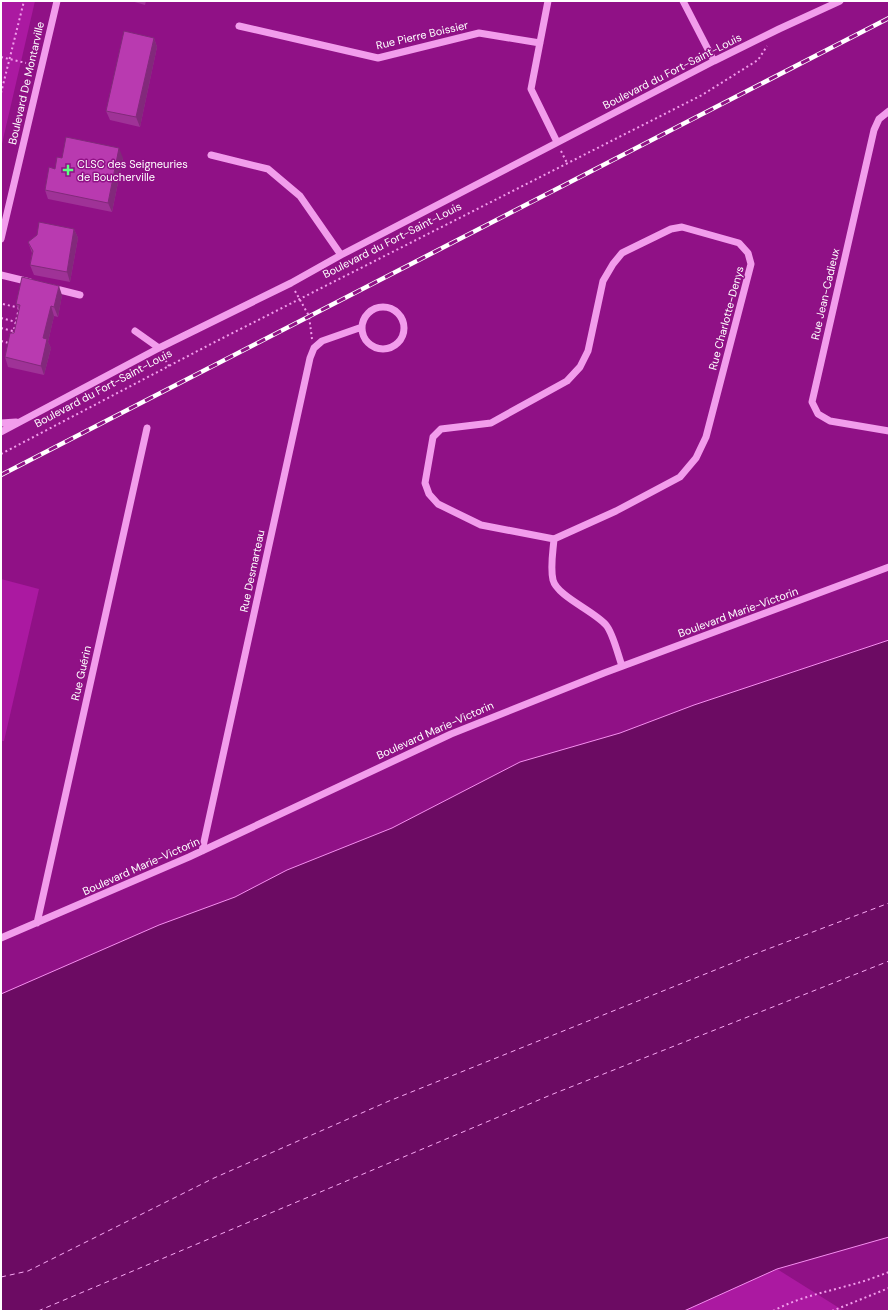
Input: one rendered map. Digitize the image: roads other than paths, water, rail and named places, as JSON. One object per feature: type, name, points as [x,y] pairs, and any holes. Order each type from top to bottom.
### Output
[{"type":"street","name":"Boulevard De Montarville","points":[[1,239],[57,1]]},
{"type":"street","points":[[548,1],[531,89],[557,142]]},
{"type":"street","points":[[683,1],[714,62]]},
{"type":"street","name":"Boulevard du Fort-Saint-Louis","points":[[1,432],[159,348],[291,283],[341,255],[557,142],[779,29],[840,1]]},
{"type":"street","name":"Rue Pierre Boissier","points":[[239,26],[378,58],[479,33],[540,43]]},
{"type":"street","name":"Rue Jean-Cadieux","points":[[889,110],[879,119],[874,130],[812,402],[818,414],[830,421],[889,431]]},
{"type":"street","points":[[211,155],[268,169],[300,196],[341,255]]},
{"type":"street","name":"Rue Charlotte-Denys","points":[[682,227],[738,243],[748,253],[751,264],[706,437],[696,458],[680,477],[616,510],[554,539],[481,525],[438,504],[428,494],[425,483],[433,437],[441,429],[491,423],[567,381],[580,367],[588,351],[603,281],[613,264],[622,253],[672,229],[682,227]]},
{"type":"street","points":[[1,275],[80,295]]},
{"type":"street","points":[[386,306],[399,313],[405,326],[401,340],[390,348],[384,349],[370,345],[366,340],[362,327],[367,314],[372,309],[386,306]]},
{"type":"street","name":"Rue Desmarteau","points":[[202,851],[310,358],[314,348],[322,341],[362,327]]},
{"type":"street","points":[[135,331],[159,348]]},
{"type":"street","points":[[1,423],[22,421]]},
{"type":"street","name":"Rue Guérin","points":[[37,923],[146,428]]},
{"type":"street","points":[[554,539],[552,571],[553,580],[557,589],[598,617],[608,627],[622,666]]},
{"type":"street","name":"Boulevard Marie-Victorin","points":[[1,938],[202,851],[451,734],[622,666],[889,567]]},
{"type":"railway","points":[[1,475],[889,18]]},
{"type":"place","name":"CLSC des Seigneuries de Boucherville","points":[[68,170]]}]
